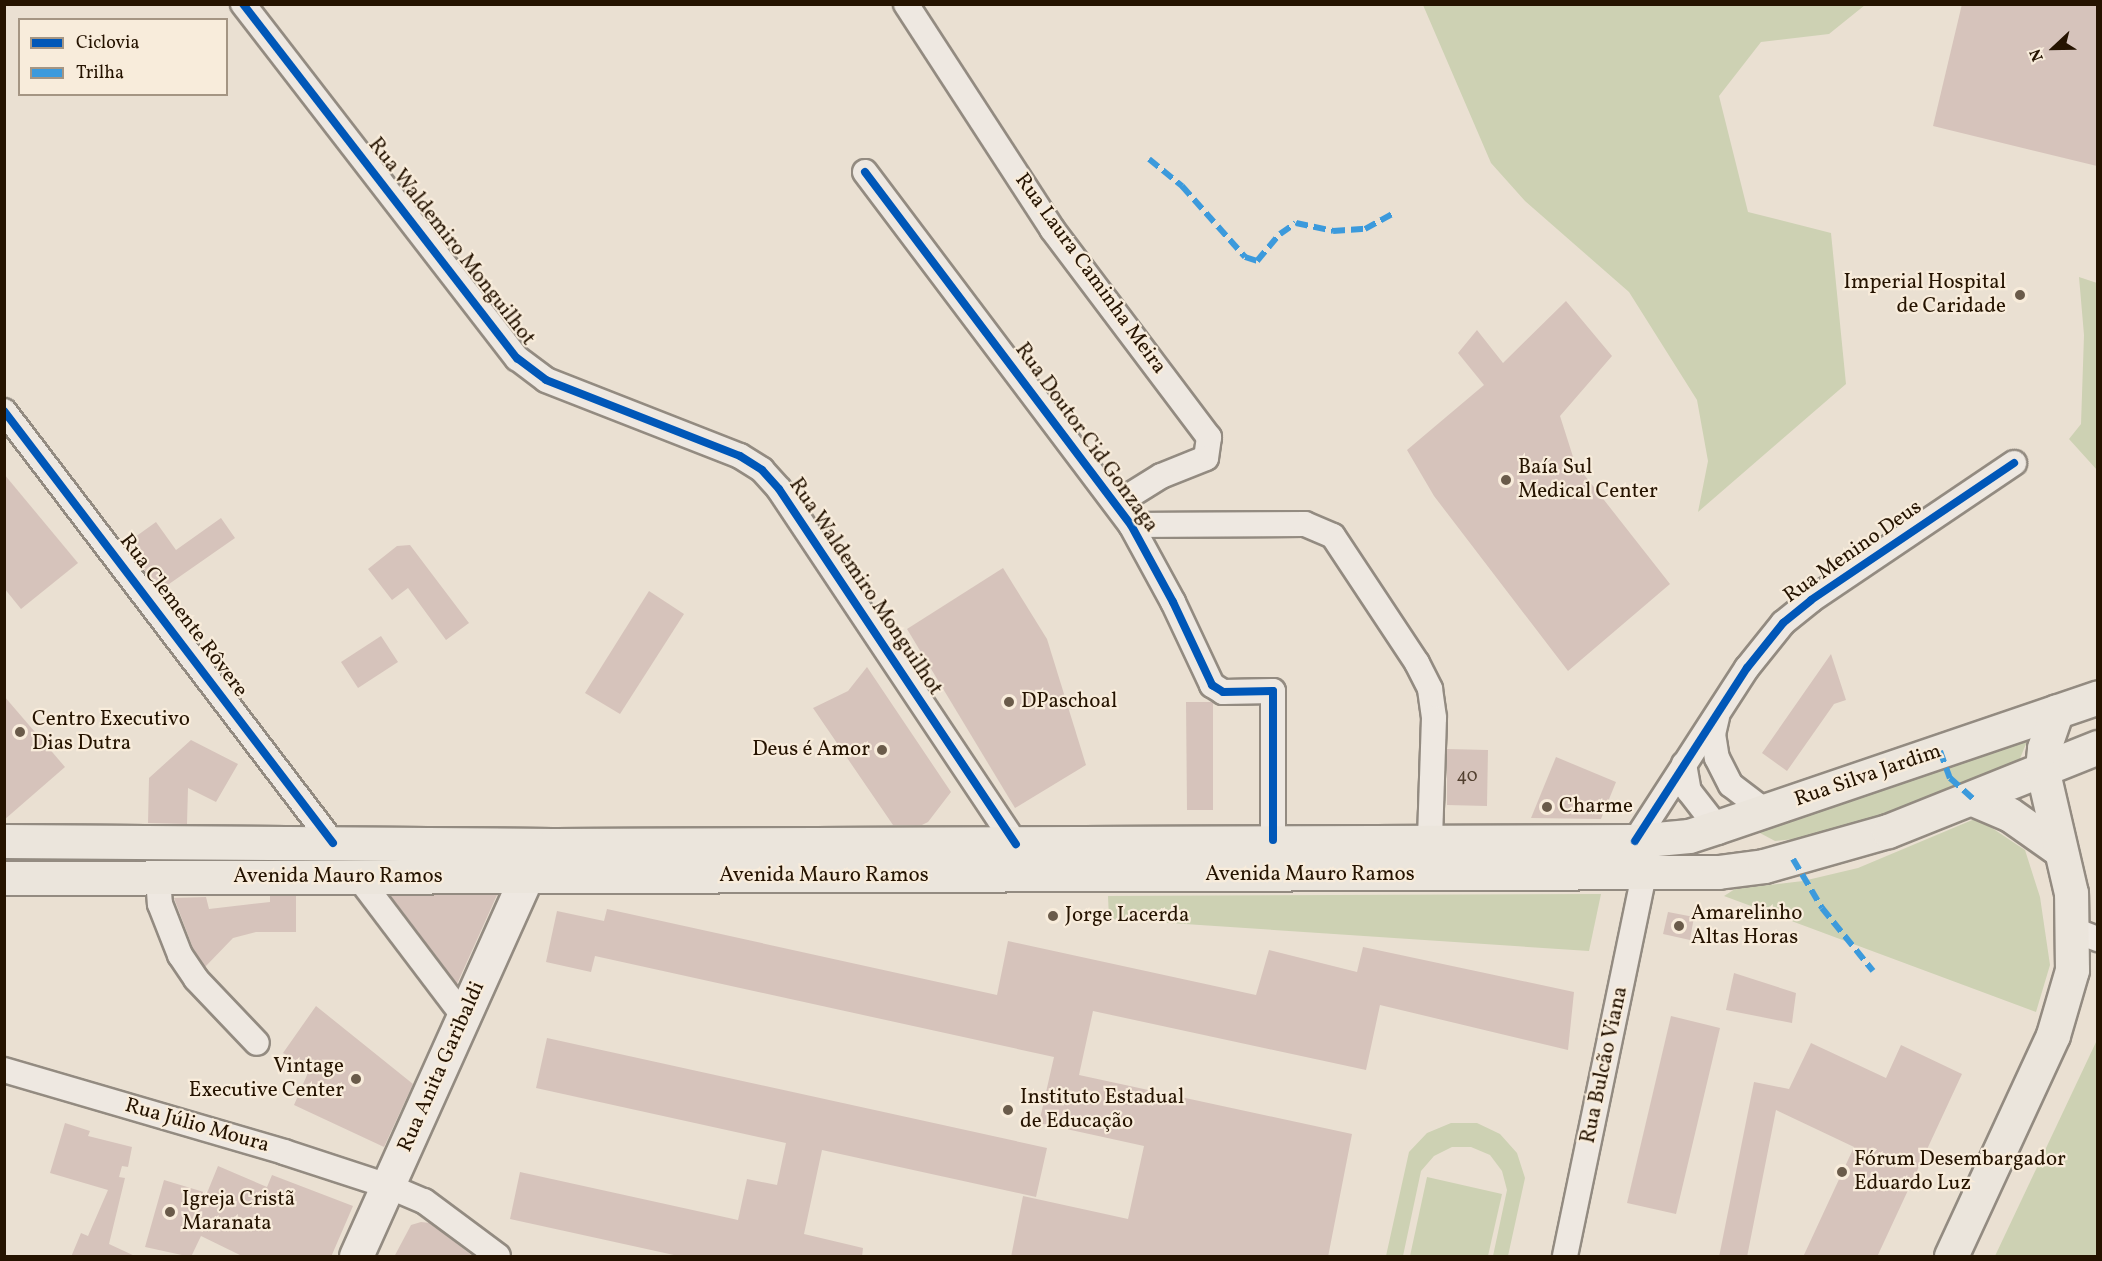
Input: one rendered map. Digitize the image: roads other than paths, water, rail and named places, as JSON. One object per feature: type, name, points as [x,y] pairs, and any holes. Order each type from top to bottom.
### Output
[{"type":"main road","name":"Rua Silva Jardim","points":[[1635,841],[1689,836],[2097,698]]},
{"type":"main road","points":[[1951,1257],[2053,1035],[2072,970],[2086,934],[2071,893],[2042,768],[2044,748],[2057,711]]},
{"type":"main road","points":[[1644,874],[1718,872],[1764,866],[1888,831],[1973,799],[2042,768],[2097,747]]},
{"type":"main road","points":[[1973,799],[2009,814],[2060,850]]},
{"type":"main road","points":[[1717,827],[1764,866]]},
{"type":"main road","name":"Avenida Mauro Ramos","points":[[4,841],[527,844],[1016,844],[1273,840],[1635,841]]},
{"type":"main road","points":[[526,877],[527,844]]},
{"type":"main road","name":"Avenida Mauro Ramos","points":[[4,878],[1644,874]]},
{"type":"street","name":"Rua Waldemiro Monguilhot","points":[[243,4],[517,358],[546,380],[740,456],[762,470],[779,489],[1016,844]]},
{"type":"street","name":"Rua Laura Caminha Meira","points":[[906,4],[1052,229],[1209,437],[1206,458],[1161,476],[1116,504]]},
{"type":"street","name":"Rua Doutor Cid Gonzaga","points":[[865,172],[1131,525],[1173,602],[1212,686],[1224,692],[1273,691],[1273,840]]},
{"type":"street","name":"Rua Clemente Rôvere","points":[[4,411],[333,843]]},
{"type":"street","name":"Rua Menino Deus","points":[[1635,841],[1719,712],[1783,623],[1811,600],[2014,464]]},
{"type":"street","points":[[1131,525],[1305,524],[1333,536],[1417,663],[1430,689],[1434,718],[1430,840]]},
{"type":"street","name":"Rua Menino Deus","points":[[1719,712],[1713,734],[1717,758],[1731,785],[1765,811]]},
{"type":"street","points":[[1684,765],[1689,791],[1717,827]]},
{"type":"street","name":"Rua Bulcão Viana","points":[[1565,1257],[1644,874]]},
{"type":"street","name":"Rua Anita Garibaldi","points":[[356,1257],[526,877]]},
{"type":"street","points":[[158,878],[160,904],[180,955],[196,979],[257,1043]]},
{"type":"street","points":[[359,878],[464,1017]]},
{"type":"street","name":"Rua Júlio Moura","points":[[4,1070],[284,1152],[388,1186],[424,1201],[498,1257]]},
{"type":"place","name":"Imperial Hospital de Caridade","points":[[2020,295]]},
{"type":"place","name":"Baía Sul Medical Center","points":[[1506,480]]},
{"type":"place","name":"DPaschoal","points":[[1009,702]]},
{"type":"place","name":"Centro Executivo Dias Dutra","points":[[20,732]]},
{"type":"place","name":"Deus é Amor","points":[[882,750]]},
{"type":"place","name":"Charme","points":[[1547,807]]},
{"type":"place","name":"Jorge Lacerda","points":[[1053,916]]},
{"type":"place","name":"Amarelinho Altas Horas","points":[[1679,926]]},
{"type":"place","name":"Vintage Executive Center","points":[[356,1079]]},
{"type":"place","name":"Instituto Estadual de Educação","points":[[1008,1110]]},
{"type":"place","name":"Fórum Desembargador Eduardo Luz","points":[[1842,1172]]},
{"type":"place","name":"Igreja Cristã Maranata","points":[[170,1212]]}]
